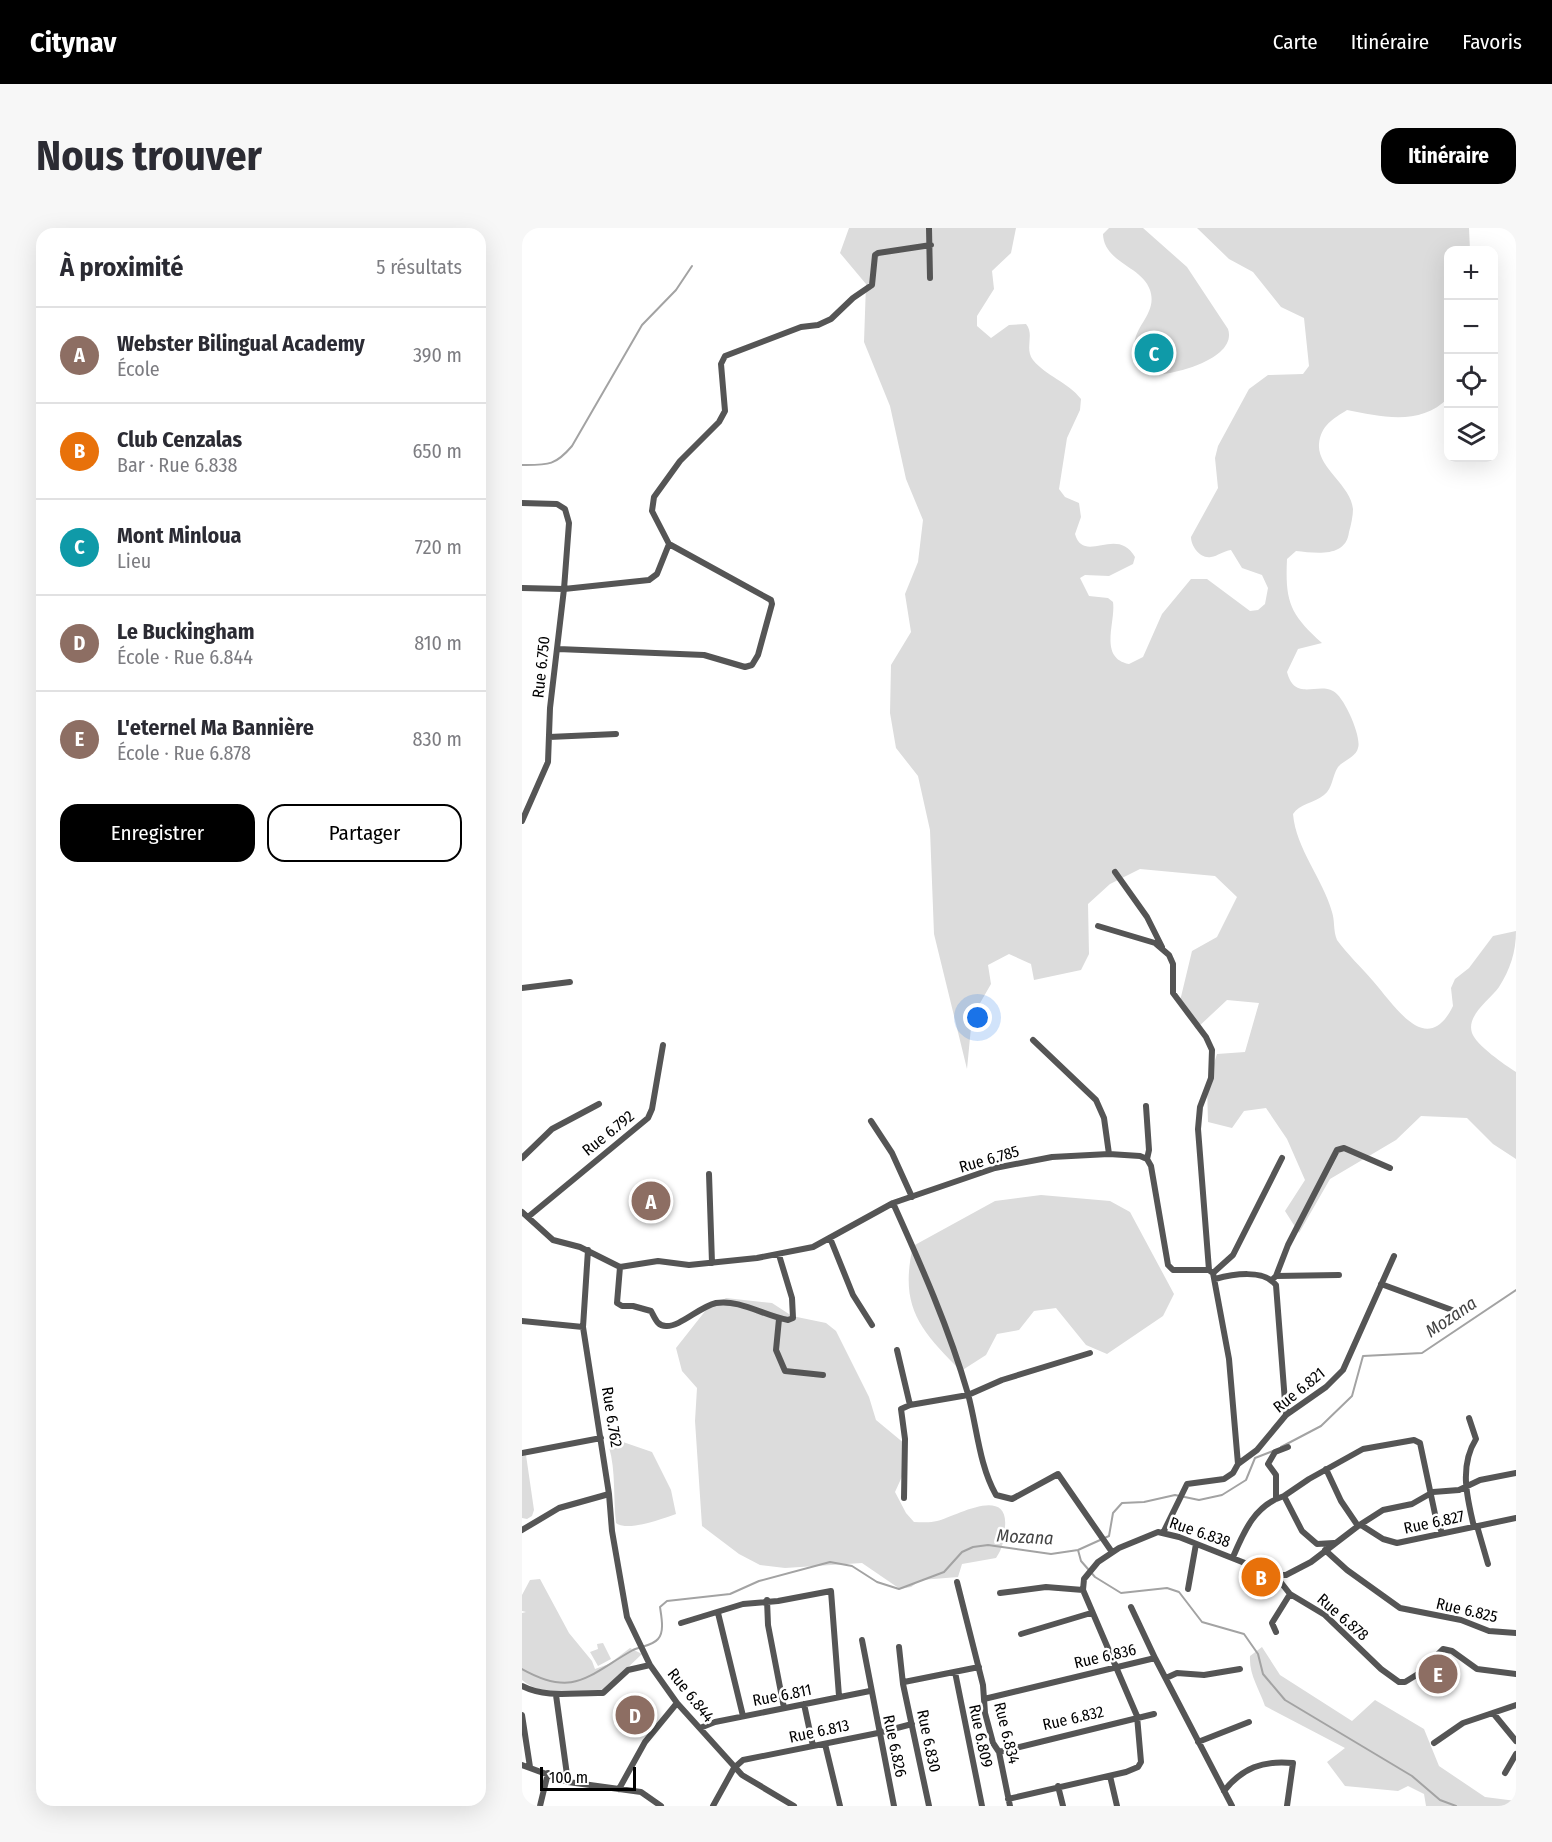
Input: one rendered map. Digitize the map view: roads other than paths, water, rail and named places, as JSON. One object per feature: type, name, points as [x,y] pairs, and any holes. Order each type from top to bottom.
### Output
[{"type":"street","points":[[929,228],[930,278]]},
{"type":"street","points":[[558,649],[704,655],[745,667],[752,665],[758,655],[772,604],[771,600],[669,544],[652,511],[654,497],[680,461],[719,422],[724,411],[721,364],[725,356],[801,327],[818,326],[831,319],[853,298],[872,285],[875,255],[878,252],[931,245]]},
{"type":"street","name":"Rue 6.750","points":[[522,503],[557,504],[565,509],[569,523],[548,762],[522,821]]},
{"type":"street","points":[[522,588],[564,589],[649,579],[657,574],[669,544]]},
{"type":"street","points":[[549,737],[616,734]]},
{"type":"street","points":[[1114,872],[1147,917],[1173,964],[1173,993],[1206,1037],[1212,1050],[1211,1078],[1200,1107],[1198,1129],[1213,1274],[1229,1359],[1238,1464]]},
{"type":"street","points":[[1098,926],[1162,947]]},
{"type":"street","points":[[522,988],[570,982]]},
{"type":"street","points":[[1033,1040],[1095,1100],[1104,1118],[1109,1154]]},
{"type":"street","name":"Rue 6.792","points":[[528,1217],[648,1118],[652,1109],[663,1045]]},
{"type":"street","points":[[522,1158],[552,1129],[599,1104]]},
{"type":"street","points":[[1146,1106],[1149,1141],[1147,1159],[1151,1166],[1168,1265],[1173,1269],[1189,1272],[1274,1278],[1339,1275]]},
{"type":"street","points":[[871,1121],[892,1153],[912,1197]]},
{"type":"street","points":[[1286,1415],[1274,1278],[1288,1245],[1337,1150],[1344,1148],[1390,1168]]},
{"type":"street","name":"Rue 6.785","points":[[620,1267],[658,1262],[679,1265],[712,1263],[778,1255],[813,1247],[893,1203],[995,1168],[1053,1157],[1109,1154],[1147,1159]]},
{"type":"street","points":[[1213,1274],[1233,1255],[1282,1158]]},
{"type":"street","points":[[709,1174],[712,1263]]},
{"type":"street","points":[[893,1203],[946,1327],[968,1395],[987,1476],[996,1495],[1012,1499],[1058,1474],[1112,1552]]},
{"type":"street","points":[[522,1212],[553,1240],[588,1250],[620,1267],[617,1303],[651,1311],[657,1323],[663,1326],[672,1326],[694,1311],[717,1303],[734,1304],[779,1319],[793,1318],[792,1298],[778,1255]]},
{"type":"street","points":[[830,1238],[853,1295],[872,1325]]},
{"type":"street","name":"Rue 6.762","points":[[588,1250],[583,1328],[601,1438],[612,1531],[627,1617],[650,1665]]},
{"type":"street","name":"Rue 6.821","points":[[1163,1533],[1187,1484],[1224,1479],[1238,1464],[1257,1450],[1286,1415],[1326,1387],[1343,1370],[1394,1256]]},
{"type":"street","points":[[1382,1284],[1452,1310]]},
{"type":"street","points":[[779,1319],[776,1350],[785,1371],[823,1375]]},
{"type":"street","points":[[522,1321],[583,1328]]},
{"type":"street","points":[[897,1350],[910,1405]]},
{"type":"street","points":[[904,1498],[905,1439],[901,1409],[910,1405],[968,1395],[1002,1380],[1089,1353]]},
{"type":"street","points":[[1469,1418],[1476,1439],[1468,1451],[1467,1487],[1475,1526],[1488,1564]]},
{"type":"street","points":[[522,1453],[601,1438]]},
{"type":"street","points":[[1233,1557],[1248,1523],[1264,1504],[1284,1496],[1363,1449],[1414,1440],[1420,1443],[1431,1496],[1442,1533]]},
{"type":"street","points":[[1276,1498],[1276,1473],[1269,1464],[1275,1452],[1288,1447]]},
{"type":"street","points":[[1326,1470],[1341,1501],[1359,1525]]},
{"type":"street","points":[[1275,1575],[1286,1575],[1302,1568],[1383,1510],[1412,1504],[1431,1496],[1433,1492],[1467,1487],[1480,1480],[1516,1473]]},
{"type":"street","points":[[522,1530],[559,1508],[609,1494]]},
{"type":"street","points":[[1284,1496],[1302,1531],[1317,1544],[1335,1543]]},
{"type":"street","name":"Rue 6.827","points":[[1359,1525],[1393,1543],[1516,1518]]},
{"type":"street","name":"Rue 6.838","points":[[1083,1590],[1087,1573],[1112,1552],[1144,1536],[1163,1533],[1233,1557],[1275,1575]]},
{"type":"street","points":[[1188,1589],[1196,1544]]},
{"type":"street","name":"Rue 6.825","points":[[1325,1550],[1347,1570],[1400,1608],[1461,1620],[1489,1631],[1516,1634]]},
{"type":"street","name":"Rue 6.878","points":[[1275,1575],[1290,1594],[1325,1615],[1394,1679],[1406,1682],[1418,1674],[1443,1649],[1448,1649],[1477,1669],[1516,1674]]},
{"type":"street","name":"Rue 6.834","points":[[957,1582],[979,1667],[993,1743],[999,1752],[1009,1802]]},
{"type":"street","points":[[999,1593],[1046,1587],[1083,1590],[1137,1716],[1140,1765],[1110,1776],[1058,1786],[1009,1802]]},
{"type":"street","points":[[681,1623],[743,1604],[833,1593],[839,1696]]},
{"type":"street","points":[[1276,1632],[1272,1623],[1290,1594]]},
{"type":"street","points":[[767,1600],[768,1625],[784,1708]]},
{"type":"street","points":[[1131,1606],[1155,1658]]},
{"type":"street","points":[[718,1613],[743,1716]]},
{"type":"street","points":[[1021,1634],[1091,1613]]},
{"type":"street","name":"Rue 6.826","points":[[862,1640],[878,1733],[894,1806]]},
{"type":"street","name":"Rue 6.830","points":[[899,1647],[928,1806]]},
{"type":"street","name":"Rue 6.836","points":[[984,1699],[1029,1686],[1155,1658],[1232,1806]]},
{"type":"street","name":"Rue 6.844","points":[[522,1686],[532,1691],[556,1695],[603,1693],[628,1670],[650,1665],[677,1702],[742,1776],[781,1802],[794,1806]]},
{"type":"street","points":[[904,1682],[979,1667]]},
{"type":"street","points":[[1166,1678],[1177,1673],[1204,1675],[1240,1669]]},
{"type":"street","name":"Rue 6.809","points":[[955,1672],[982,1806]]},
{"type":"street","name":"Rue 6.811","points":[[700,1728],[743,1716],[870,1691]]},
{"type":"street","points":[[556,1695],[568,1782]]},
{"type":"street","points":[[619,1789],[645,1742],[677,1702]]},
{"type":"street","points":[[804,1704],[813,1746]]},
{"type":"street","points":[[1434,1743],[1463,1723],[1516,1705]]},
{"type":"street","points":[[1493,1713],[1516,1741]]},
{"type":"street","points":[[522,1714],[531,1767]]},
{"type":"street","name":"Rue 6.832","points":[[999,1752],[1137,1716],[1154,1714]]},
{"type":"street","points":[[1197,1742],[1249,1722]]},
{"type":"street","name":"Rue 6.813","points":[[734,1768],[742,1760],[912,1724]]},
{"type":"street","points":[[825,1744],[840,1806]]},
{"type":"street","points":[[1505,1773],[1516,1754]]},
{"type":"street","points":[[1224,1791],[1232,1781],[1254,1766],[1269,1763],[1293,1763],[1287,1806]]},
{"type":"street","points":[[522,1765],[568,1782],[641,1792],[661,1806]]},
{"type":"street","points":[[713,1806],[734,1768]]},
{"type":"street","points":[[540,1806],[548,1773]]},
{"type":"street","points":[[1110,1776],[1117,1806]]},
{"type":"street","points":[[1058,1786],[1062,1806]]},
{"type":"waterway","points":[[522,465],[538,465],[556,461],[572,446],[642,325],[676,290],[692,266]]},
{"type":"waterway","name":"Mozana","points":[[1281,1447],[1321,1426],[1352,1396],[1363,1356],[1422,1353],[1516,1290]]},
{"type":"waterway","name":"Mozana","points":[[522,1669],[555,1682],[568,1683],[580,1680],[633,1650],[656,1641],[662,1628],[660,1607],[667,1601],[730,1594],[759,1581],[830,1562],[852,1566],[877,1582],[899,1589],[944,1572],[962,1552],[973,1547],[988,1545],[1051,1554],[1078,1550],[1109,1536],[1113,1513],[1122,1503],[1144,1502],[1175,1495],[1199,1500],[1222,1495],[1246,1480],[1255,1458],[1273,1451]]},
{"type":"waterway","points":[[1078,1550],[1081,1561],[1095,1577],[1121,1593],[1167,1588],[1179,1592],[1202,1622],[1244,1634],[1258,1654],[1263,1674],[1285,1700],[1412,1776],[1440,1800],[1456,1806]]},
{"type":"place","name":"Mont Minloua","points":[[1154,353]]},
{"type":"place","name":"Webster Bilingual Academy","points":[[651,1201]]},
{"type":"place","name":"Club Cenzalas","points":[[1261,1577]]},
{"type":"place","name":"L'eternel Ma Bannière","points":[[1438,1674]]},
{"type":"place","name":"Le Buckingham","points":[[635,1715]]}]
